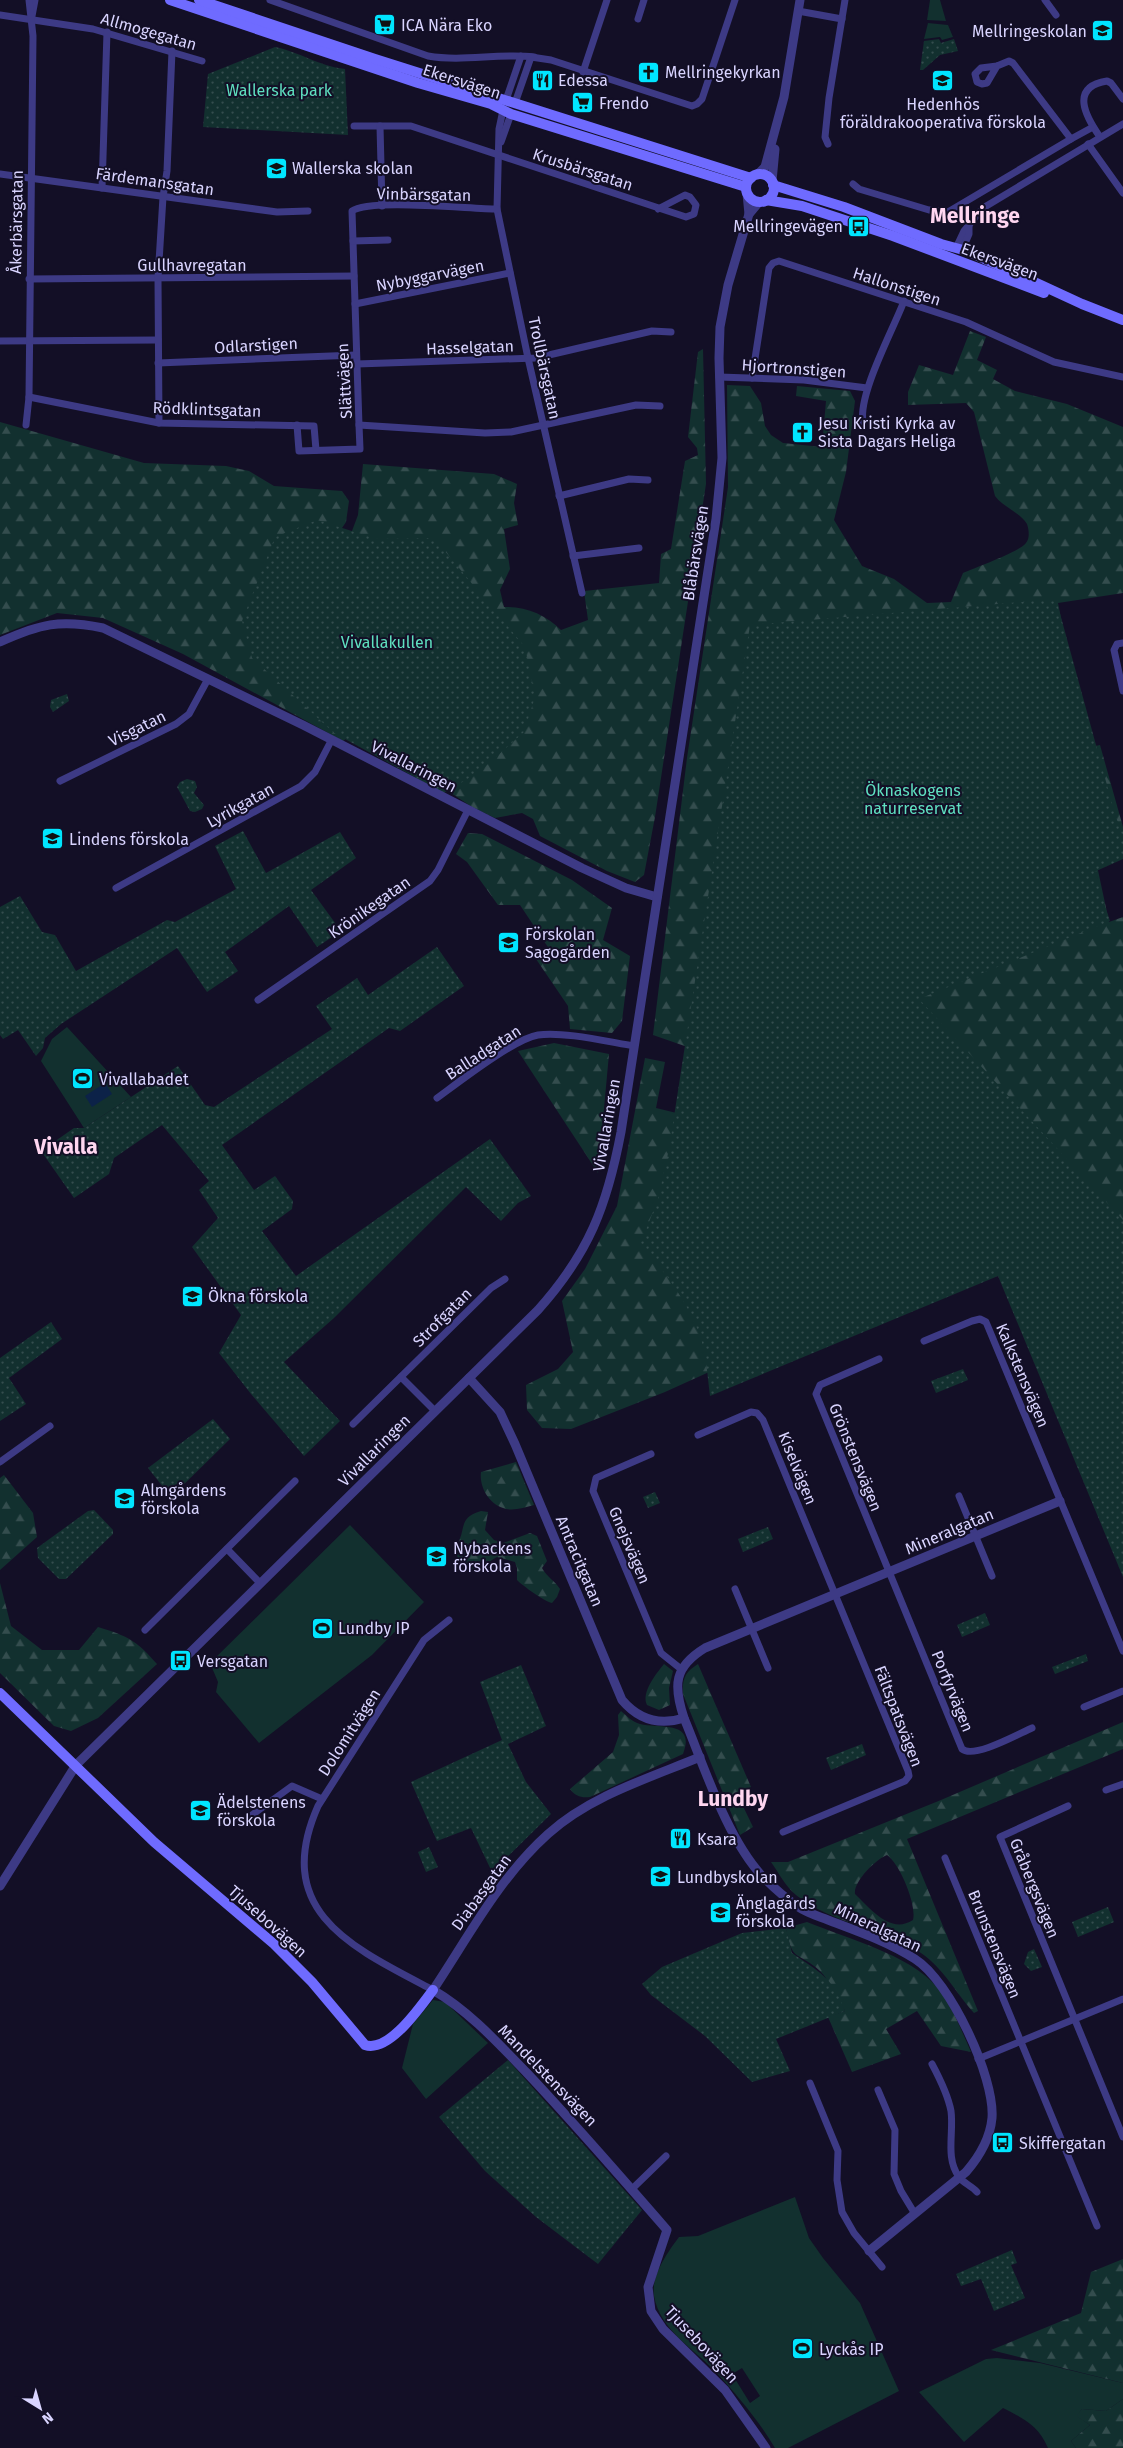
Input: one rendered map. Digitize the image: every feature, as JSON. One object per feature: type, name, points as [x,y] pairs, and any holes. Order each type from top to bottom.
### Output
[{"type":"main road","name":"Ekersvägen","points":[[170,0],[418,83],[491,104],[509,107]]},
{"type":"main road","name":"Ekersvägen","points":[[199,0],[509,107],[751,183]]},
{"type":"main road","points":[[765,175],[772,183],[773,192],[763,201],[752,200],[751,183],[765,175]]},
{"type":"main road","name":"Ekersvägen","points":[[772,183],[959,249],[1082,304],[1123,320]]},
{"type":"main road","name":"Ekersvägen","points":[[763,201],[802,206],[1052,296],[1082,304]]},
{"type":"main road","points":[[955,260],[959,249]]},
{"type":"main road","points":[[0,1693],[76,1765]]},
{"type":"main road","name":"Tjusebovägen","points":[[76,1765],[154,1842],[280,1950],[312,1982],[365,2045],[375,2047],[388,2040],[433,1990]]},
{"type":"street","name":"Åkerbärsgatan","points":[[29,0],[32,19]]},
{"type":"street","name":"Åkerbärsgatan","points":[[26,425],[29,397],[32,19],[35,0]]},
{"type":"street","points":[[270,0],[428,56],[454,59],[500,55],[543,58],[692,106],[702,99],[735,0]]},
{"type":"street","points":[[583,72],[607,0]]},
{"type":"street","points":[[638,20],[644,0]]},
{"type":"street","points":[[751,183],[765,167],[773,146],[781,111],[800,0]]},
{"type":"street","points":[[828,144],[825,137],[829,98],[845,0]]},
{"type":"street","points":[[1045,0],[1056,15]]},
{"type":"street","points":[[798,11],[842,19]]},
{"type":"street","name":"Allmogegatan","points":[[0,15],[106,32],[202,61]]},
{"type":"street","points":[[102,188],[106,32]]},
{"type":"street","points":[[160,423],[158,278],[163,197],[167,171],[172,51]]},
{"type":"street","name":"Trollbärsgatan","points":[[526,56],[509,107],[499,147],[497,209],[528,358],[582,594]]},
{"type":"street","points":[[996,66],[1003,62],[1013,63],[1071,139]]},
{"type":"street","points":[[1100,137],[1085,112],[1085,94],[1090,86],[1106,81],[1111,83],[1123,100]]},
{"type":"street","points":[[959,249],[964,231],[983,208],[1123,124]]},
{"type":"street","name":"Krusbärsgatan","points":[[354,126],[411,126],[658,209],[686,217],[694,214],[696,206],[694,201],[685,195],[658,209]]},
{"type":"street","points":[[380,126],[382,206]]},
{"type":"street","points":[[853,184],[859,189],[929,210],[948,212],[1093,127]]},
{"type":"street","points":[[1088,144],[1123,193]]},
{"type":"street","points":[[772,183],[773,146]]},
{"type":"street","name":"Färdemansgatan","points":[[0,174],[277,212],[308,212]]},
{"type":"street","name":"Blåbärsvägen","points":[[657,897],[720,492],[722,446],[719,377],[723,308],[749,214],[751,183]]},
{"type":"street","name":"Blåbärsvägen","points":[[749,214],[763,201]]},
{"type":"street","name":"Vinbärsgatan","points":[[352,211],[361,207],[382,206],[497,209]]},
{"type":"street","name":"Slättvägen","points":[[352,211],[359,425],[485,433],[511,432],[636,405],[660,406]]},
{"type":"street","points":[[353,241],[388,240]]},
{"type":"street","name":"Hallonstigen","points":[[752,378],[769,268],[773,263],[779,261],[966,322],[1054,362],[1123,377]]},
{"type":"street","name":"Nybyggarvägen","points":[[355,304],[510,273]]},
{"type":"street","name":"Gullhavregatan","points":[[29,279],[354,276]]},
{"type":"street","points":[[863,422],[862,407],[867,388],[904,301]]},
{"type":"street","name":"Hasselgatan","points":[[357,364],[536,358],[652,331],[671,332]]},
{"type":"street","points":[[0,341],[158,340]]},
{"type":"street","name":"Odlarstigen","points":[[158,363],[356,355]]},
{"type":"street","name":"Hjortronstigen","points":[[719,377],[804,380],[867,388]]},
{"type":"street","name":"Rödklintsgatan","points":[[29,397],[160,423],[314,426],[316,450]]},
{"type":"street","points":[[297,425],[299,451],[360,449],[359,425]]},
{"type":"street","points":[[559,496],[629,479],[648,480]]},
{"type":"street","points":[[574,556],[639,548]]},
{"type":"street","name":"Vivallaringen","points":[[0,642],[47,624],[78,622],[104,628],[623,887],[657,897],[614,1168],[608,1194],[592,1233],[574,1265],[551,1295],[469,1378],[76,1765],[0,1886]]},
{"type":"street","points":[[1123,643],[1117,644],[1114,648],[1123,691]]},
{"type":"street","name":"Visgatan","points":[[60,781],[176,724],[189,714],[208,679]]},
{"type":"street","name":"Lyrikgatan","points":[[116,888],[301,786],[315,772],[331,741]]},
{"type":"street","name":"Krönikegatan","points":[[258,1000],[430,881],[438,870],[468,810]]},
{"type":"street","name":"Balladgatan","points":[[437,1098],[516,1044],[538,1035],[552,1034],[634,1046]]},
{"type":"street","name":"Strofgatan","points":[[353,1424],[490,1288],[505,1279]]},
{"type":"street","name":"Kalkstensvägen","points":[[924,1341],[972,1321],[980,1320],[986,1322],[1060,1501]]},
{"type":"street","name":"Grönstensvägen","points":[[879,1359],[820,1385],[816,1394],[889,1572]]},
{"type":"street","points":[[401,1376],[435,1411]]},
{"type":"street","name":"Antracitgatan","points":[[469,1378],[500,1412],[622,1700],[634,1712],[650,1721],[674,1721],[684,1718]]},
{"type":"street","name":"Kiselvägen","points":[[698,1435],[751,1412],[761,1416],[835,1594]]},
{"type":"street","points":[[0,1462],[50,1426]]},
{"type":"street","name":"Gnejsvägen","points":[[651,1454],[596,1478],[593,1491],[661,1653],[681,1669]]},
{"type":"street","points":[[145,1630],[295,1481]]},
{"type":"street","points":[[959,1496],[992,1576]]},
{"type":"street","points":[[1060,1501],[1123,1651]]},
{"type":"street","name":"Mineralgatan","points":[[869,2250],[959,2178],[978,2157],[991,2122],[990,2092],[978,2058],[946,1990],[924,1966],[902,1951],[798,1907],[762,1876],[734,1837],[684,1718],[677,1691],[681,1669],[694,1655],[705,1648],[1060,1501]]},
{"type":"street","points":[[227,1549],[260,1583]]},
{"type":"street","name":"Porfyrvägen","points":[[889,1572],[962,1749],[967,1753],[978,1752],[1032,1728]]},
{"type":"street","points":[[735,1589],[768,1668]]},
{"type":"street","name":"Fältspatsvägen","points":[[783,1832],[898,1784],[909,1776],[835,1594]]},
{"type":"street","name":"Dolomitvägen","points":[[433,1990],[345,1940],[326,1921],[317,1908],[306,1879],[305,1850],[308,1831],[322,1799],[424,1640],[449,1620]]},
{"type":"street","points":[[1084,1707],[1123,1691]]},
{"type":"street","name":"Diabasgatan","points":[[433,1990],[497,1890],[525,1857],[549,1833],[602,1799],[700,1757]]},
{"type":"street","points":[[1106,1790],[1123,1784]]},
{"type":"street","points":[[245,1820],[292,1786],[322,1799]]},
{"type":"street","name":"Gråbergsvägen","points":[[1068,1806],[1000,1837],[1074,2019]]},
{"type":"street","name":"Brunstensvägen","points":[[945,1858],[1097,2226]]},
{"type":"street","name":"Mandelstensvägen","points":[[433,1990],[447,1998],[485,2031],[552,2100],[632,2189],[667,2230],[661,2252]]},
{"type":"street","points":[[978,2058],[1123,1999]]},
{"type":"street","points":[[1074,2019],[1123,2137]]},
{"type":"street","points":[[932,2064],[942,2082],[951,2110],[950,2148],[959,2178],[977,2192]]},
{"type":"street","points":[[810,2083],[838,2151],[837,2180],[842,2212],[854,2233],[882,2267]]},
{"type":"street","points":[[878,2090],[894,2130],[894,2174],[915,2214]]},
{"type":"street","points":[[632,2189],[666,2156]]},
{"type":"street","name":"Tjusebovägen","points":[[661,2252],[648,2287],[648,2299],[655,2318],[725,2390],[766,2448]]},
{"type":"green space","points":[[930,0],[940,0],[946,21],[927,20]]},
{"type":"green space","points":[[928,23],[948,25],[953,37],[942,40],[940,37],[924,39]]},
{"type":"green space","points":[[939,39],[941,43],[954,39],[958,51],[940,55],[923,70],[920,70],[924,41]]},
{"type":"green space","name":"Wallerska park","points":[[275,47],[326,65],[345,69],[348,135],[203,127],[208,74]]},
{"type":"green space","name":"Öknaskogens naturreservat","points":[[970,331],[986,337],[977,360],[997,370],[993,379],[1015,391],[1067,404],[1123,427],[1123,593],[1058,603],[1087,748],[1100,745],[1123,827],[1123,853],[1096,861],[1109,922],[1123,917],[1123,1489],[1009,1244],[751,1353],[665,1392],[571,1429],[542,1428],[527,1410],[526,1385],[558,1369],[573,1352],[562,1301],[585,1269],[617,1206],[645,1058],[665,1062],[656,1108],[697,1118],[699,1051],[653,1035],[687,758],[728,487],[727,385],[750,386],[761,403],[765,426],[771,435],[783,443],[822,447],[826,401],[796,396],[797,386],[850,391],[855,401],[846,472],[834,520],[862,566],[894,579],[927,603],[951,602],[963,573],[1015,551],[1026,543],[1029,536],[1028,526],[1024,520],[995,496],[974,412],[966,403],[908,405],[908,392],[919,365],[953,375]]},
{"type":"green space","points":[[703,349],[706,484],[655,817],[644,875],[635,882],[607,871],[540,836],[533,819],[522,813],[495,818],[472,807],[433,781],[349,539],[358,515],[363,464],[494,474],[517,484],[514,503],[518,525],[504,529],[510,569],[500,590],[504,607],[520,608],[535,612],[561,630],[588,620],[584,591],[659,583],[661,554],[671,549],[685,461],[698,455],[697,448],[688,437],[698,352]]},
{"type":"green space","points":[[0,422],[144,463],[226,466],[249,471],[274,486],[342,491],[349,501],[346,522],[332,543],[363,726],[343,741],[183,654],[103,618],[57,613],[0,635]]},
{"type":"green space","name":"Vivallakullen","points":[[317,520],[377,539],[434,538],[525,647],[535,697],[524,732],[479,772],[444,793],[334,733],[252,658],[242,621],[275,537]]},
{"type":"green space","name":"Öknaskogens naturreservat","points":[[1056,599],[1116,818],[1123,832],[1123,859],[1094,872],[1110,921],[919,999],[1123,1220],[1123,1577],[998,1276],[710,1396],[704,1350],[694,1322],[670,1280],[640,1245],[658,1199],[669,1149],[750,625]]},
{"type":"green space","points":[[67,694],[69,701],[53,712],[50,707],[51,700]]},
{"type":"green space","points":[[187,779],[195,781],[197,787],[194,793],[204,805],[202,809],[195,812],[190,811],[177,787],[180,782]]},
{"type":"green space","points":[[243,831],[266,873],[340,832],[356,858],[311,890],[341,931],[317,947],[289,906],[225,952],[238,971],[207,992],[177,948],[61,1024],[45,1038],[43,1048],[36,1056],[18,1030],[3,1039],[0,1035],[0,907],[20,896],[42,932],[55,935],[76,971],[167,920],[175,922],[236,889],[215,846]]},
{"type":"green space","points":[[468,833],[482,834],[572,880],[612,908],[603,940],[630,956],[622,1021],[612,1033],[570,1029],[568,1006],[536,959],[548,947],[520,905],[498,905],[467,862],[456,854]]},
{"type":"green space","points":[[437,947],[464,986],[400,1031],[389,1028],[222,1145],[254,1190],[275,1176],[293,1201],[292,1209],[262,1231],[296,1276],[490,1139],[531,1196],[518,1203],[501,1221],[466,1187],[334,1318],[284,1362],[340,1421],[304,1456],[219,1353],[241,1315],[192,1247],[218,1218],[199,1190],[209,1181],[162,1125],[114,1158],[109,1174],[74,1198],[41,1151],[74,1128],[84,1128],[178,1066],[205,1105],[214,1107],[332,1029],[316,1006],[357,978],[368,995]]},
{"type":"green space","name":"Vivallabadet","points":[[67,1027],[131,1097],[84,1128],[41,1061],[52,1039]]},
{"type":"green space","points":[[554,1043],[609,1054],[598,1173],[518,1051]]},
{"type":"green space","points":[[51,1322],[62,1339],[9,1378],[26,1404],[0,1421],[0,1358]]},
{"type":"green space","points":[[963,1369],[968,1380],[936,1393],[931,1381]]},
{"type":"green space","points":[[213,1419],[230,1439],[171,1497],[148,1468]]},
{"type":"green space","points":[[516,1462],[534,1505],[506,1509],[495,1504],[486,1495],[482,1484],[481,1472]]},
{"type":"green space","points":[[4,1475],[33,1513],[37,1537],[0,1570],[0,1478]]},
{"type":"green space","points":[[655,1492],[660,1503],[648,1508],[643,1497]]},
{"type":"green space","points":[[94,1510],[113,1530],[113,1534],[66,1579],[59,1579],[38,1558],[37,1548],[88,1511]]},
{"type":"green space","points":[[481,1511],[488,1512],[485,1530],[494,1540],[503,1543],[530,1533],[537,1536],[547,1561],[542,1568],[560,1589],[552,1603],[534,1593],[517,1580],[515,1562],[497,1557],[479,1569],[467,1570],[457,1556],[455,1547],[461,1536],[465,1521],[468,1517]]},
{"type":"green space","name":"Lundby IP","points":[[350,1525],[424,1602],[372,1655],[259,1743],[216,1692],[218,1682],[210,1663]]},
{"type":"green space","points":[[768,1527],[773,1539],[743,1552],[738,1539]]},
{"type":"green space","points":[[0,1583],[11,1626],[42,1650],[79,1650],[98,1627],[131,1640],[157,1664],[98,1718],[71,1731],[54,1726],[0,1673]]},
{"type":"green space","points":[[985,1613],[990,1625],[962,1637],[957,1625]]},
{"type":"green space","points":[[1086,1654],[1088,1661],[1055,1674],[1052,1667]]},
{"type":"green space","points":[[664,1664],[673,1671],[669,1688],[670,1705],[659,1710],[647,1705],[646,1695],[650,1683]]},
{"type":"green space","points":[[698,1664],[751,1787],[741,1795],[740,1800],[753,1827],[740,1835],[683,1694],[685,1676]]},
{"type":"green space","points":[[521,1665],[546,1726],[508,1744],[526,1782],[551,1814],[492,1872],[471,1828],[437,1841],[411,1782],[502,1740],[480,1682]]},
{"type":"green space","points":[[621,1711],[637,1723],[674,1728],[680,1731],[685,1736],[686,1743],[683,1754],[590,1797],[576,1795],[570,1789],[613,1752],[619,1735],[618,1715]]},
{"type":"green space","points":[[1123,1722],[1123,1749],[907,1839],[978,2011],[974,2013],[936,1966],[921,1953],[890,1937],[841,1920],[810,1905],[785,1884],[771,1862],[788,1862],[941,1800]],"holes":[[[887,1855],[892,1860],[906,1885],[914,1913],[913,1920],[905,1924],[896,1924],[881,1918],[855,1894],[855,1889],[861,1877],[872,1866]]]},
{"type":"green space","points":[[862,1744],[866,1755],[831,1770],[826,1758]]},
{"type":"green space","points":[[429,1847],[438,1867],[426,1872],[418,1852]]},
{"type":"green space","points":[[1108,1907],[1114,1922],[1078,1937],[1072,1922]]},
{"type":"green space","points":[[807,1922],[894,1957],[925,1976],[937,1987],[947,2002],[971,2052],[941,2046],[917,2011],[886,2029],[901,2054],[852,2072],[828,2017],[845,2011],[824,1975],[794,1952],[788,1939],[786,1928]]},
{"type":"green space","points":[[786,1928],[792,1953],[824,1976],[835,1990],[845,2011],[776,2039],[790,2071],[752,2082],[705,2036],[651,1995],[642,1984],[662,1967],[742,1933]]},
{"type":"green space","points":[[1034,1949],[1042,1967],[1031,1971],[1024,1964],[1028,1952]]},
{"type":"green space","points":[[433,2000],[445,2002],[488,2043],[426,2099],[402,2068],[413,2024]]},
{"type":"green space","points":[[508,2060],[642,2210],[598,2264],[536,2217],[485,2171],[439,2117]]},
{"type":"green space","points":[[795,2197],[809,2238],[860,2303],[899,2391],[788,2448],[775,2448],[740,2399],[716,2372],[670,2329],[657,2308],[654,2296],[655,2281],[665,2257],[679,2237],[698,2236]],"holes":[[[742,2368],[760,2396],[750,2403],[732,2374]]]},
{"type":"green space","points":[[1012,2250],[1017,2263],[1011,2265],[1025,2298],[994,2311],[981,2279],[961,2286],[956,2274]]},
{"type":"green space","points":[[1123,2259],[1123,2383],[991,2350],[1081,2313],[1091,2272]]},
{"type":"green space","points":[[997,2358],[1040,2363],[1123,2383],[1123,2399],[1106,2411],[1082,2409],[1077,2416],[1090,2425],[1071,2441],[1076,2448],[1048,2448],[1035,2428],[1024,2419],[1003,2408],[964,2442],[919,2392],[986,2359]]},
{"type":"green space","points":[[1123,2399],[1123,2448],[1076,2448],[1071,2441],[1090,2425],[1076,2416],[1082,2409],[1106,2411]]},
{"type":"water","points":[[105,1083],[112,1094],[92,1107],[85,1096]]},
{"type":"place","name":"ICA Nära Eko","points":[[385,25]]},
{"type":"place","name":"Mellringeskolan","points":[[1103,31]]},
{"type":"place","name":"Mellringekyrkan","points":[[649,72]]},
{"type":"place","name":"Edessa","points":[[542,80]]},
{"type":"place","name":"Hedenhös föräldrakooperativa förskola","points":[[943,80]]},
{"type":"place","name":"Frendo","points":[[583,103]]},
{"type":"place","name":"Wallerska skolan","points":[[276,168]]},
{"type":"place","name":"Mellringevägen","points":[[859,226]]},
{"type":"place","name":"Jesu Kristi Kyrka av Sista Dagars Heliga","points":[[802,432]]},
{"type":"place","name":"Lindens förskola","points":[[53,839]]},
{"type":"place","name":"Förskolan Sagogården","points":[[509,943]]},
{"type":"place","name":"Vivallabadet","points":[[83,1079]]},
{"type":"place","name":"Ökna förskola","points":[[192,1296]]},
{"type":"place","name":"Almgårdens förskola","points":[[125,1499]]},
{"type":"place","name":"Nybackens förskola","points":[[437,1557]]},
{"type":"place","name":"Lundby IP","points":[[322,1628]]},
{"type":"place","name":"Versgatan","points":[[181,1661]]},
{"type":"place","name":"Ädelstenens förskola","points":[[201,1811]]},
{"type":"place","name":"Ksara","points":[[681,1839]]},
{"type":"place","name":"Lundbyskolan","points":[[661,1877]]},
{"type":"place","name":"Änglagårds förskola","points":[[720,1912]]},
{"type":"place","name":"Skiffergatan","points":[[1003,2143]]},
{"type":"place","name":"Lyckås IP","points":[[803,2349]]},
{"type":"district","name":"Mellringe","points":[[975,216]]},
{"type":"district","name":"Vivalla","points":[[66,1147]]},
{"type":"district","name":"Lundby","points":[[733,1799]]}]
